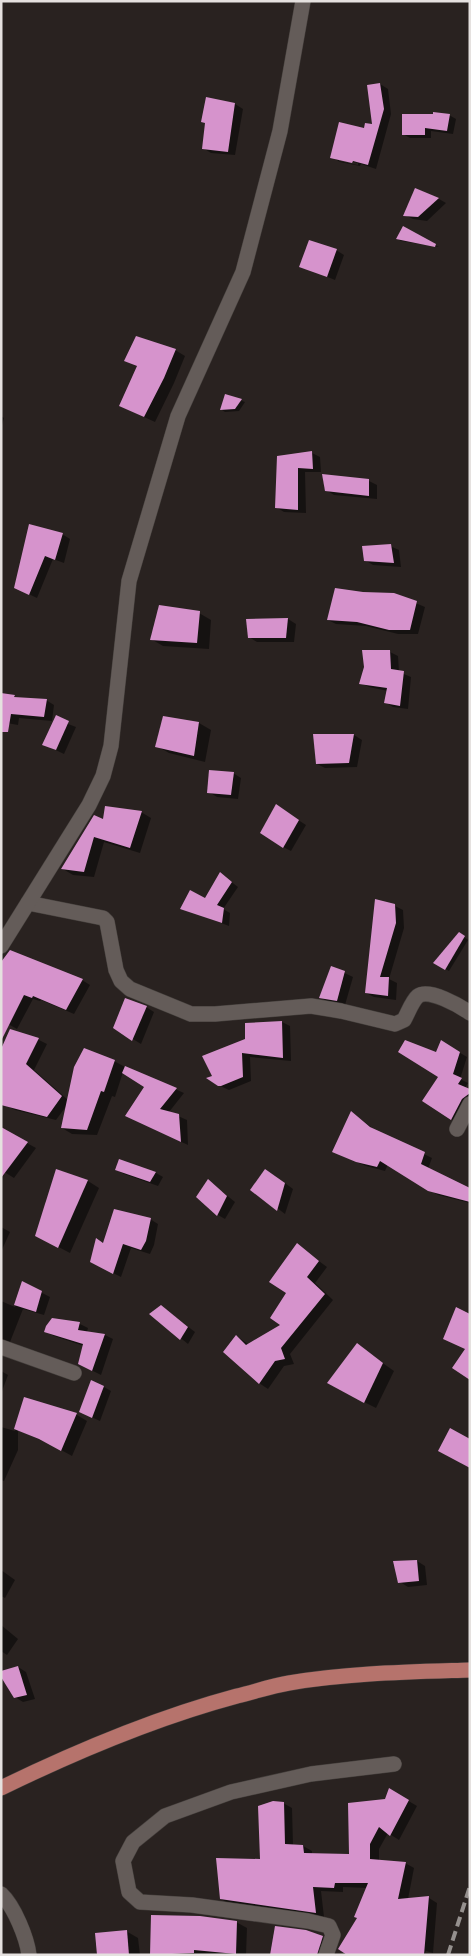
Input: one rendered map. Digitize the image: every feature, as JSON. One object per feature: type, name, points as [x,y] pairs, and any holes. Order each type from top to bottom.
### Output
[{"type":"main road","points":[[1,1788],[68,1755],[140,1727],[212,1703],[288,1683],[364,1674],[470,1670]]},
{"type":"street","points":[[1,946],[89,805],[102,776],[111,746],[129,581],[178,416],[243,272],[280,131],[303,1]]},
{"type":"street","points":[[28,903],[103,918],[107,922],[116,970],[121,981],[130,989],[191,1014],[215,1014],[311,1006],[395,1024],[404,1020],[417,997],[423,994],[434,994],[470,1013]]},
{"type":"street","points":[[457,1130],[470,1104]]},
{"type":"street","points":[[1,1347],[74,1373]]},
{"type":"street","points":[[326,1955],[333,1935],[329,1926],[308,1921],[192,1905],[140,1902],[129,1892],[123,1861],[133,1842],[165,1816],[231,1792],[311,1774],[394,1764]]},
{"type":"street","points":[[1,1894],[8,1900],[28,1944],[29,1955]]},
{"type":"building","points":[[380,83],[384,109],[368,165],[330,158],[339,122],[364,128],[365,123],[372,124],[367,85]]},
{"type":"building","points":[[206,97],[235,103],[228,152],[202,149],[205,123],[201,122]]},
{"type":"building","points":[[433,112],[450,114],[447,131],[425,128],[425,135],[402,135],[402,114],[433,114]]},
{"type":"building","points":[[415,188],[439,198],[418,217],[403,216]]},
{"type":"building","points":[[403,226],[436,244],[435,247],[396,239]]},
{"type":"building","points":[[309,240],[337,249],[327,277],[299,267]]},
{"type":"building","points":[[136,336],[176,349],[144,417],[119,406],[137,366],[124,361]]},
{"type":"building","points":[[225,394],[242,399],[235,409],[220,410]]},
{"type":"building","points":[[312,451],[313,469],[298,468],[298,510],[275,508],[277,456]]},
{"type":"building","points":[[322,474],[369,479],[369,496],[325,491]]},
{"type":"building","points":[[29,524],[63,533],[55,560],[45,556],[29,595],[14,588]]},
{"type":"building","points":[[391,544],[394,563],[364,561],[362,546]]},
{"type":"building","points":[[335,588],[363,592],[394,593],[417,601],[410,630],[389,630],[357,622],[327,620]]},
{"type":"building","points":[[159,605],[200,611],[197,643],[150,640]]},
{"type":"building","points":[[288,618],[286,638],[248,638],[246,619]]},
{"type":"building","points":[[362,650],[390,650],[391,669],[404,671],[400,706],[384,703],[387,688],[359,684],[364,667]]},
{"type":"building","points":[[1,693],[15,695],[14,697],[47,699],[44,717],[11,714],[8,732],[1,732]]},
{"type":"building","points":[[56,715],[69,721],[56,750],[42,745]]},
{"type":"building","points":[[163,716],[199,722],[194,756],[155,747]]},
{"type":"building","points":[[313,734],[354,734],[349,763],[316,764]]},
{"type":"building","points":[[209,770],[234,772],[231,795],[207,793]]},
{"type":"building","points":[[276,804],[299,820],[283,848],[260,833]]},
{"type":"building","points":[[105,806],[142,811],[130,848],[94,837],[84,872],[61,869],[94,815],[103,819]]},
{"type":"building","points":[[220,872],[232,882],[217,905],[224,908],[222,923],[180,909],[190,890],[205,898]]},
{"type":"building","points":[[375,899],[395,904],[396,923],[380,977],[389,977],[388,996],[365,993]]},
{"type":"building","points":[[459,932],[465,936],[445,970],[433,963]]},
{"type":"building","points":[[10,950],[83,979],[66,1010],[33,996],[32,998],[24,995],[1,1041],[1,962]]},
{"type":"building","points":[[331,966],[345,971],[337,1001],[319,998]]},
{"type":"building","points":[[125,998],[147,1006],[132,1041],[113,1028]]},
{"type":"building","points":[[282,1021],[283,1058],[242,1053],[243,1077],[221,1086],[206,1078],[212,1076],[202,1056],[245,1039],[245,1023]]},
{"type":"building","points":[[10,1029],[39,1038],[26,1064],[62,1096],[47,1117],[1,1105],[1,1049]]},
{"type":"building","points":[[405,1040],[436,1052],[441,1040],[460,1052],[453,1074],[462,1078],[458,1084],[470,1089],[470,1093],[462,1099],[451,1120],[422,1101],[438,1077],[398,1052]]},
{"type":"building","points":[[84,1048],[115,1060],[104,1092],[101,1091],[87,1130],[61,1128],[74,1067]]},
{"type":"building","points":[[125,1066],[177,1088],[160,1109],[179,1114],[181,1142],[125,1116],[144,1087],[122,1073]]},
{"type":"building","points":[[351,1111],[370,1127],[425,1152],[421,1164],[470,1188],[470,1202],[428,1191],[380,1161],[377,1167],[356,1162],[332,1152]]},
{"type":"building","points":[[1,1127],[28,1142],[1,1178]]},
{"type":"building","points":[[119,1159],[156,1172],[150,1182],[115,1170]]},
{"type":"building","points":[[56,1169],[88,1180],[58,1248],[35,1236]]},
{"type":"building","points":[[265,1169],[285,1183],[277,1211],[250,1190]]},
{"type":"building","points":[[208,1179],[227,1196],[217,1216],[196,1197]]},
{"type":"building","points":[[114,1209],[151,1218],[146,1241],[141,1250],[123,1244],[113,1274],[90,1262],[96,1238],[103,1243]]},
{"type":"building","points":[[297,1243],[319,1261],[307,1277],[325,1294],[281,1348],[285,1359],[275,1361],[259,1384],[223,1352],[236,1335],[246,1345],[280,1325],[270,1318],[286,1293],[269,1282]]},
{"type":"building","points":[[22,1281],[42,1291],[36,1312],[14,1305]]},
{"type":"building","points":[[161,1305],[188,1327],[180,1340],[149,1314]]},
{"type":"building","points":[[456,1307],[470,1314],[470,1380],[452,1368],[465,1349],[443,1339]]},
{"type":"building","points":[[52,1318],[80,1322],[78,1330],[105,1334],[92,1371],[78,1364],[83,1344],[44,1332]]},
{"type":"building","points":[[357,1343],[383,1363],[364,1403],[327,1383]]},
{"type":"building","points":[[91,1380],[104,1386],[92,1418],[79,1412]]},
{"type":"building","points":[[24,1397],[77,1413],[61,1451],[39,1439],[14,1429]]},
{"type":"building","points":[[450,1428],[470,1439],[470,1468],[438,1451]]},
{"type":"building","points":[[417,1560],[419,1581],[398,1583],[393,1561]]},
{"type":"building","points":[[18,1666],[27,1695],[14,1698],[1,1677],[1,1671]]},
{"type":"building","points":[[389,1788],[409,1800],[390,1836],[379,1827],[370,1844],[370,1859],[406,1862],[398,1899],[429,1896],[424,1955],[347,1955],[338,1949],[357,1918],[354,1917],[368,1883],[335,1883],[334,1888],[313,1887],[316,1913],[220,1899],[216,1858],[260,1859],[258,1806],[273,1801],[284,1802],[285,1844],[303,1845],[304,1853],[349,1854],[348,1803],[385,1799]]},
{"type":"building","points":[[151,1915],[200,1916],[237,1921],[236,1954],[194,1950],[194,1953],[150,1955]]},
{"type":"building","points":[[275,1926],[306,1930],[323,1936],[317,1955],[270,1955]]},
{"type":"building","points":[[127,1930],[129,1955],[97,1955],[95,1933]]},
{"type":"railway","points":[[448,1955],[470,1886]]}]
